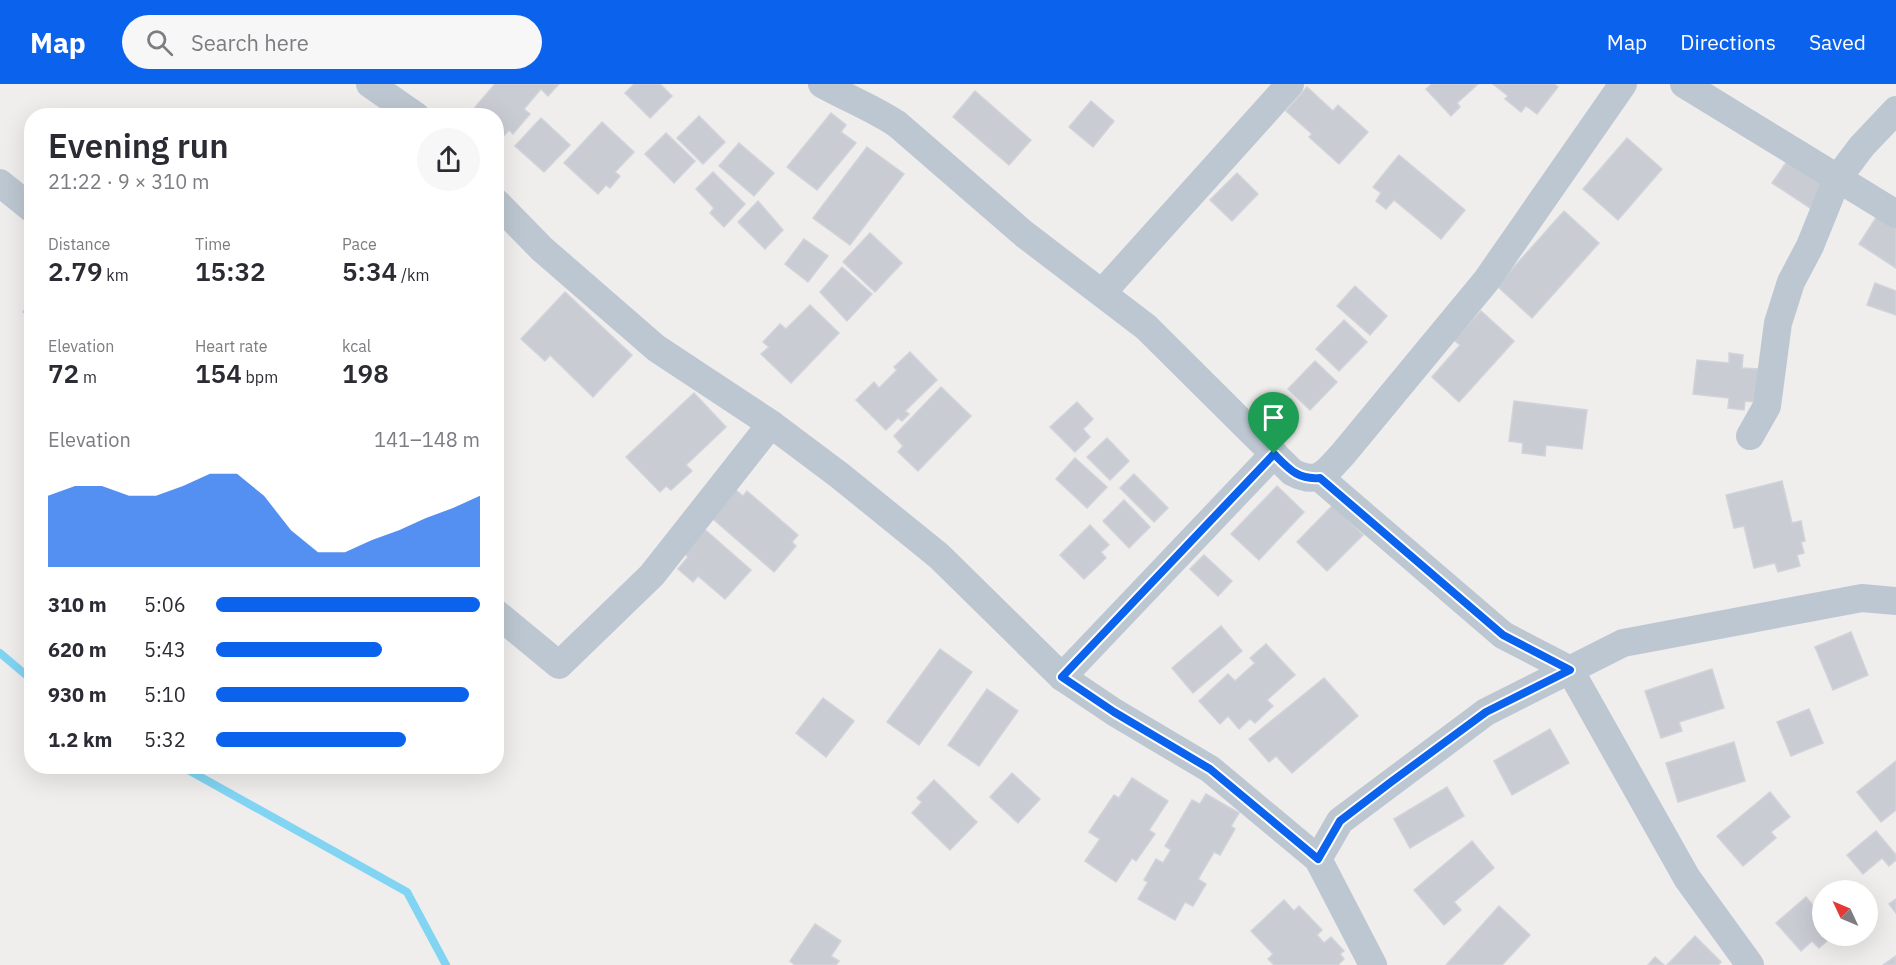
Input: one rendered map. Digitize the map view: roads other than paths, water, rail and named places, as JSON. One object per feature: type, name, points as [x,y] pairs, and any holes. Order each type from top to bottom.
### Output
[{"type":"street","points":[[370,84],[404,108]]},
{"type":"street","points":[[822,84],[846,98],[876,109],[897,124],[1024,234],[1146,327],[1292,472],[1306,479],[1320,478],[1343,454],[1486,281],[1623,84]]},
{"type":"street","points":[[1102,293],[1290,84]]},
{"type":"street","points":[[1684,84],[1896,214]]},
{"type":"street","points":[[1750,436],[1767,406],[1778,323],[1791,282],[1810,246],[1837,179],[1862,146],[1896,110]]},
{"type":"street","points":[[0,183],[24,202]]},
{"type":"street","points":[[504,210],[542,249],[656,348],[771,424],[839,474],[939,556],[1062,677],[1114,712],[1210,769],[1318,859],[1373,965]]},
{"type":"street","points":[[504,620],[559,665],[652,575],[771,424]]},
{"type":"street","points":[[1062,677],[1274,454]]},
{"type":"street","points":[[1320,478],[1503,635],[1570,670],[1687,878],[1750,965]]},
{"type":"street","points":[[1318,859],[1340,821],[1486,712],[1623,643],[1862,598],[1896,601]]},
{"type":"waterway","points":[[0,653],[24,673]]},
{"type":"waterway","points":[[195,774],[407,892],[446,965]]}]
